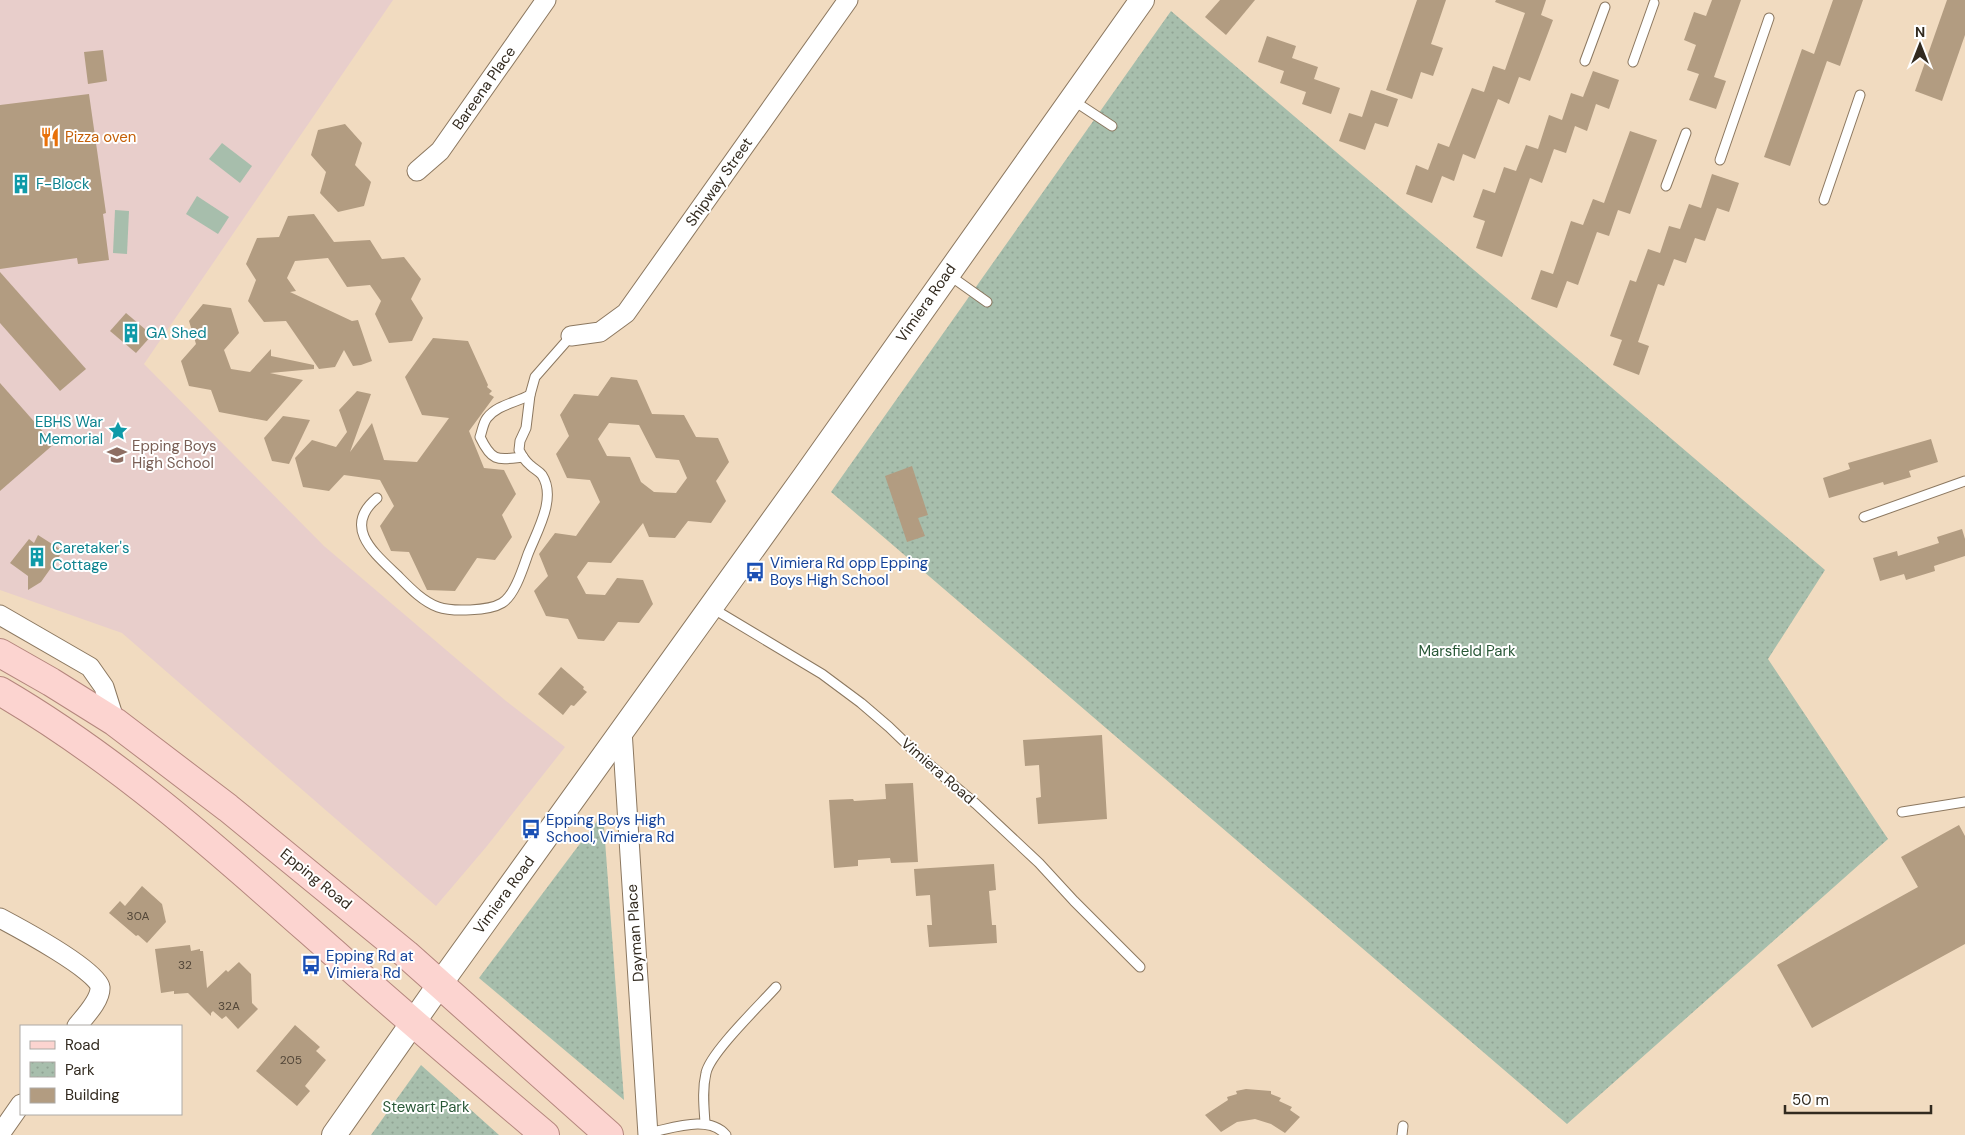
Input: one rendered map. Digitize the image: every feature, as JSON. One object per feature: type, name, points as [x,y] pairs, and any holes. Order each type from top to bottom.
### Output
[{"type":"main road","name":"Epping Road","points":[[0,653],[115,722],[228,808],[406,954],[609,1135]]},
{"type":"main road","points":[[0,692],[52,724],[151,797],[235,865],[413,1024],[546,1135]]},
{"type":"street","name":"Bareena Place","points":[[417,171],[440,151],[546,0]]},
{"type":"street","name":"Shipway Street","points":[[571,336],[600,332],[626,313],[848,0]]},
{"type":"street","name":"Vimiera Road","points":[[334,1135],[440,984],[805,476],[1142,0]]},
{"type":"street","points":[[0,615],[90,667],[104,687],[115,722]]},
{"type":"street","name":"Dayman Place","points":[[622,730],[648,1134]]},
{"type":"street","points":[[0,918],[70,959],[96,979],[100,986],[98,997],[78,1025]]},
{"type":"street","points":[[0,1134],[20,1105]]},
{"type":"lane","points":[[1634,62],[1654,3]]},
{"type":"lane","points":[[1585,61],[1604,7]]},
{"type":"lane","points":[[1720,160],[1769,18]]},
{"type":"lane","points":[[1824,200],[1860,95]]},
{"type":"lane","points":[[1071,99],[1112,126]]},
{"type":"lane","points":[[1666,186],[1686,133]]},
{"type":"lane","points":[[947,274],[987,302]]},
{"type":"lane","points":[[377,498],[367,507],[362,526],[365,538],[369,548],[412,589],[439,607],[458,611],[502,603],[514,589],[546,507],[547,484],[540,473],[529,465],[519,450],[520,441],[526,428],[530,395],[535,377],[571,336]]},
{"type":"lane","points":[[523,457],[502,460],[487,453],[480,437],[486,419],[500,407],[516,403],[530,395]]},
{"type":"lane","points":[[1864,517],[1965,481]]},
{"type":"lane","name":"Vimiera Road","points":[[710,607],[822,674],[889,726],[917,754],[983,810],[1140,967]]},
{"type":"lane","points":[[1902,812],[1965,802]]},
{"type":"lane","points":[[705,1123],[703,1090],[706,1071],[714,1055],[776,987]]},
{"type":"lane","points":[[648,1134],[705,1123],[722,1130],[726,1135]]},
{"type":"shaded area","name":"Epping Boys High School","points":[[0,0],[393,0],[144,364],[324,546],[506,701],[565,747],[487,846],[436,906],[122,633],[0,590]]},
{"type":"green space","name":"Marsfield Park","points":[[1171,11],[1825,570],[1768,659],[1888,839],[1567,1124],[831,492]]},
{"type":"green space","points":[[222,143],[252,166],[240,183],[209,159]]},
{"type":"green space","points":[[197,196],[229,217],[218,234],[186,214]]},
{"type":"green space","points":[[115,210],[129,211],[127,254],[113,253]]},
{"type":"green space","points":[[603,813],[624,1100],[479,978]]},
{"type":"green space","name":"Stewart Park","points":[[421,1065],[499,1135],[371,1135]]},
{"type":"building","points":[[1220,0],[1255,0],[1226,35],[1205,17]]},
{"type":"building","points":[[1417,0],[1446,0],[1431,44],[1443,48],[1433,76],[1421,72],[1412,99],[1386,90]]},
{"type":"building","points":[[1496,0],[1546,0],[1541,15],[1553,20],[1530,81],[1519,77],[1509,104],[1498,99],[1475,159],[1463,154],[1454,181],[1442,176],[1432,203],[1406,194],[1416,165],[1428,170],[1438,143],[1449,147],[1472,88],[1484,92],[1493,66],[1505,70],[1525,13],[1495,2]]},
{"type":"building","points":[[1712,0],[1741,0],[1714,77],[1726,81],[1716,109],[1689,100],[1699,74],[1687,70],[1696,45],[1684,40],[1694,12],[1706,16]]},
{"type":"building","points":[[1833,0],[1863,0],[1840,66],[1827,61],[1790,166],[1764,157],[1802,49],[1814,54]]},
{"type":"building","points":[[1947,0],[1965,0],[1965,35],[1942,101],[1915,91]]},
{"type":"building","points":[[1267,36],[1296,46],[1292,58],[1318,67],[1314,79],[1340,88],[1331,114],[1302,104],[1306,92],[1280,83],[1284,71],[1258,62]]},
{"type":"building","points":[[103,50],[107,81],[88,84],[84,52]]},
{"type":"building","points":[[1593,71],[1619,80],[1609,109],[1596,104],[1587,131],[1575,126],[1566,153],[1554,149],[1542,183],[1530,178],[1502,257],[1476,248],[1485,221],[1473,217],[1483,189],[1495,193],[1504,167],[1516,171],[1526,145],[1538,149],[1549,115],[1562,120],[1571,93],[1583,97]]},
{"type":"building","points":[[1371,90],[1398,99],[1388,127],[1375,123],[1365,150],[1339,141],[1349,113],[1362,117]]},
{"type":"building","points":[[89,94],[106,213],[103,214],[109,260],[78,264],[77,258],[0,269],[0,105]]},
{"type":"building","points":[[345,124],[362,143],[355,165],[371,182],[364,206],[338,212],[320,193],[326,172],[311,155],[318,130]]},
{"type":"building","points":[[1630,131],[1657,140],[1630,214],[1618,210],[1609,236],[1597,232],[1578,285],[1567,281],[1557,308],[1531,299],[1541,270],[1553,274],[1571,221],[1583,225],[1593,199],[1604,203]]},
{"type":"building","points":[[1712,174],[1739,183],[1729,212],[1717,208],[1705,241],[1695,238],[1686,263],[1674,259],[1664,286],[1658,284],[1638,342],[1649,346],[1639,375],[1613,365],[1622,340],[1610,336],[1630,280],[1636,282],[1648,249],[1660,253],[1669,226],[1680,229],[1689,204],[1701,208]]},
{"type":"building","points":[[314,214],[334,242],[370,240],[382,259],[404,257],[421,279],[411,299],[423,318],[412,341],[389,343],[375,314],[381,301],[370,285],[347,287],[328,258],[295,261],[287,278],[296,291],[290,292],[352,321],[358,320],[372,361],[353,366],[344,350],[335,367],[319,369],[286,321],[264,322],[248,301],[256,280],[246,264],[257,238],[279,237],[288,216]]},
{"type":"building","points":[[0,272],[86,369],[60,391],[0,323]]},
{"type":"building","points":[[203,304],[231,308],[239,333],[224,350],[231,369],[250,372],[271,349],[271,356],[314,365],[314,369],[270,373],[303,380],[267,421],[219,412],[211,390],[189,386],[181,361],[196,344],[189,321]]},
{"type":"building","name":"GA Shed","points":[[126,313],[152,335],[136,353],[110,331]]},
{"type":"building","points":[[433,338],[468,341],[488,385],[487,387],[492,391],[489,394],[494,397],[469,431],[484,468],[504,470],[516,494],[502,515],[512,537],[495,560],[477,558],[455,591],[427,590],[409,552],[391,551],[380,526],[394,506],[380,480],[344,475],[329,491],[303,487],[295,458],[312,440],[336,447],[347,432],[339,410],[357,391],[371,394],[350,452],[372,423],[384,460],[417,462],[449,418],[422,415],[405,377]]},
{"type":"building","points":[[611,377],[637,380],[652,414],[684,415],[696,437],[718,438],[729,462],[716,481],[726,501],[711,523],[688,521],[675,538],[649,537],[643,523],[611,563],[588,562],[577,577],[586,594],[605,595],[617,578],[643,580],[653,604],[639,623],[618,622],[604,641],[578,639],[568,619],[546,616],[534,591],[548,576],[539,554],[555,533],[576,536],[600,502],[590,480],[567,478],[556,454],[569,436],[560,415],[574,394],[598,396]],"holes":[[[609,423],[639,425],[656,458],[679,460],[687,478],[676,493],[654,492],[641,482],[630,457],[607,456],[598,439]]]},
{"type":"building","points":[[0,383],[54,444],[0,491]]},
{"type":"building","points":[[283,416],[310,420],[289,464],[272,461],[264,438]]},
{"type":"building","points":[[1931,439],[1938,462],[1909,471],[1911,477],[1884,485],[1883,482],[1829,498],[1823,478],[1850,469],[1848,463]]},
{"type":"building","points":[[912,466],[928,515],[918,518],[925,536],[907,542],[885,476]]},
{"type":"building","points":[[1962,529],[1965,539],[1965,556],[1934,566],[1935,571],[1906,580],[1904,574],[1880,581],[1873,558],[1897,551],[1898,556],[1939,543],[1937,537]]},
{"type":"building","name":"Caretaker's Cottage","points":[[38,535],[63,551],[41,582],[28,590],[28,576],[10,563],[29,539],[34,543]]},
{"type":"building","points":[[561,667],[584,687],[583,689],[587,692],[574,706],[571,705],[563,715],[538,694]]},
{"type":"building","points":[[1102,735],[1107,819],[1038,824],[1036,798],[1041,797],[1039,765],[1025,766],[1023,740]]},
{"type":"building","points":[[913,783],[918,862],[891,863],[890,858],[858,860],[858,866],[834,868],[829,800],[886,799],[885,784]]},
{"type":"building","points":[[1959,825],[1965,836],[1965,944],[1812,1028],[1777,965],[1918,887],[1901,857]]},
{"type":"building","points":[[994,864],[996,890],[989,891],[992,925],[996,925],[997,943],[929,947],[927,925],[932,925],[930,895],[916,896],[914,869]]},
{"type":"building","points":[[142,886],[162,904],[166,922],[147,943],[109,913],[120,901],[125,906]]},
{"type":"building","points":[[190,945],[191,951],[200,949],[200,951],[203,951],[207,988],[226,970],[228,972],[239,962],[251,974],[252,1003],[258,1009],[238,1029],[226,1016],[222,1019],[213,1011],[211,1016],[188,993],[174,994],[174,991],[161,993],[155,949]]},
{"type":"building","points":[[295,1025],[320,1047],[316,1051],[326,1060],[305,1086],[310,1091],[297,1106],[256,1071]]},
{"type":"building","points":[[1246,1089],[1271,1091],[1271,1094],[1281,1098],[1279,1101],[1292,1107],[1290,1110],[1300,1117],[1285,1133],[1271,1124],[1255,1119],[1237,1122],[1221,1132],[1205,1115],[1228,1100],[1227,1097],[1237,1094],[1236,1091]]},
{"type":"place","name":"Pizza oven","points":[[50,137]]},
{"type":"place","name":"F-Block","points":[[21,184]]},
{"type":"place","name":"GA Shed","points":[[131,333]]},
{"type":"place","name":"EBHS War Memorial","points":[[118,431]]},
{"type":"place","name":"Epping Boys High School","points":[[117,455]]},
{"type":"place","name":"Caretaker's Cottage","points":[[37,557]]},
{"type":"place","name":"Vimiera Rd opp Epping Boys High School","points":[[755,572]]},
{"type":"place","name":"Epping Boys High School, Vimiera Rd","points":[[531,829]]},
{"type":"place","name":"Epping Rd at Vimiera Rd","points":[[311,965]]}]
